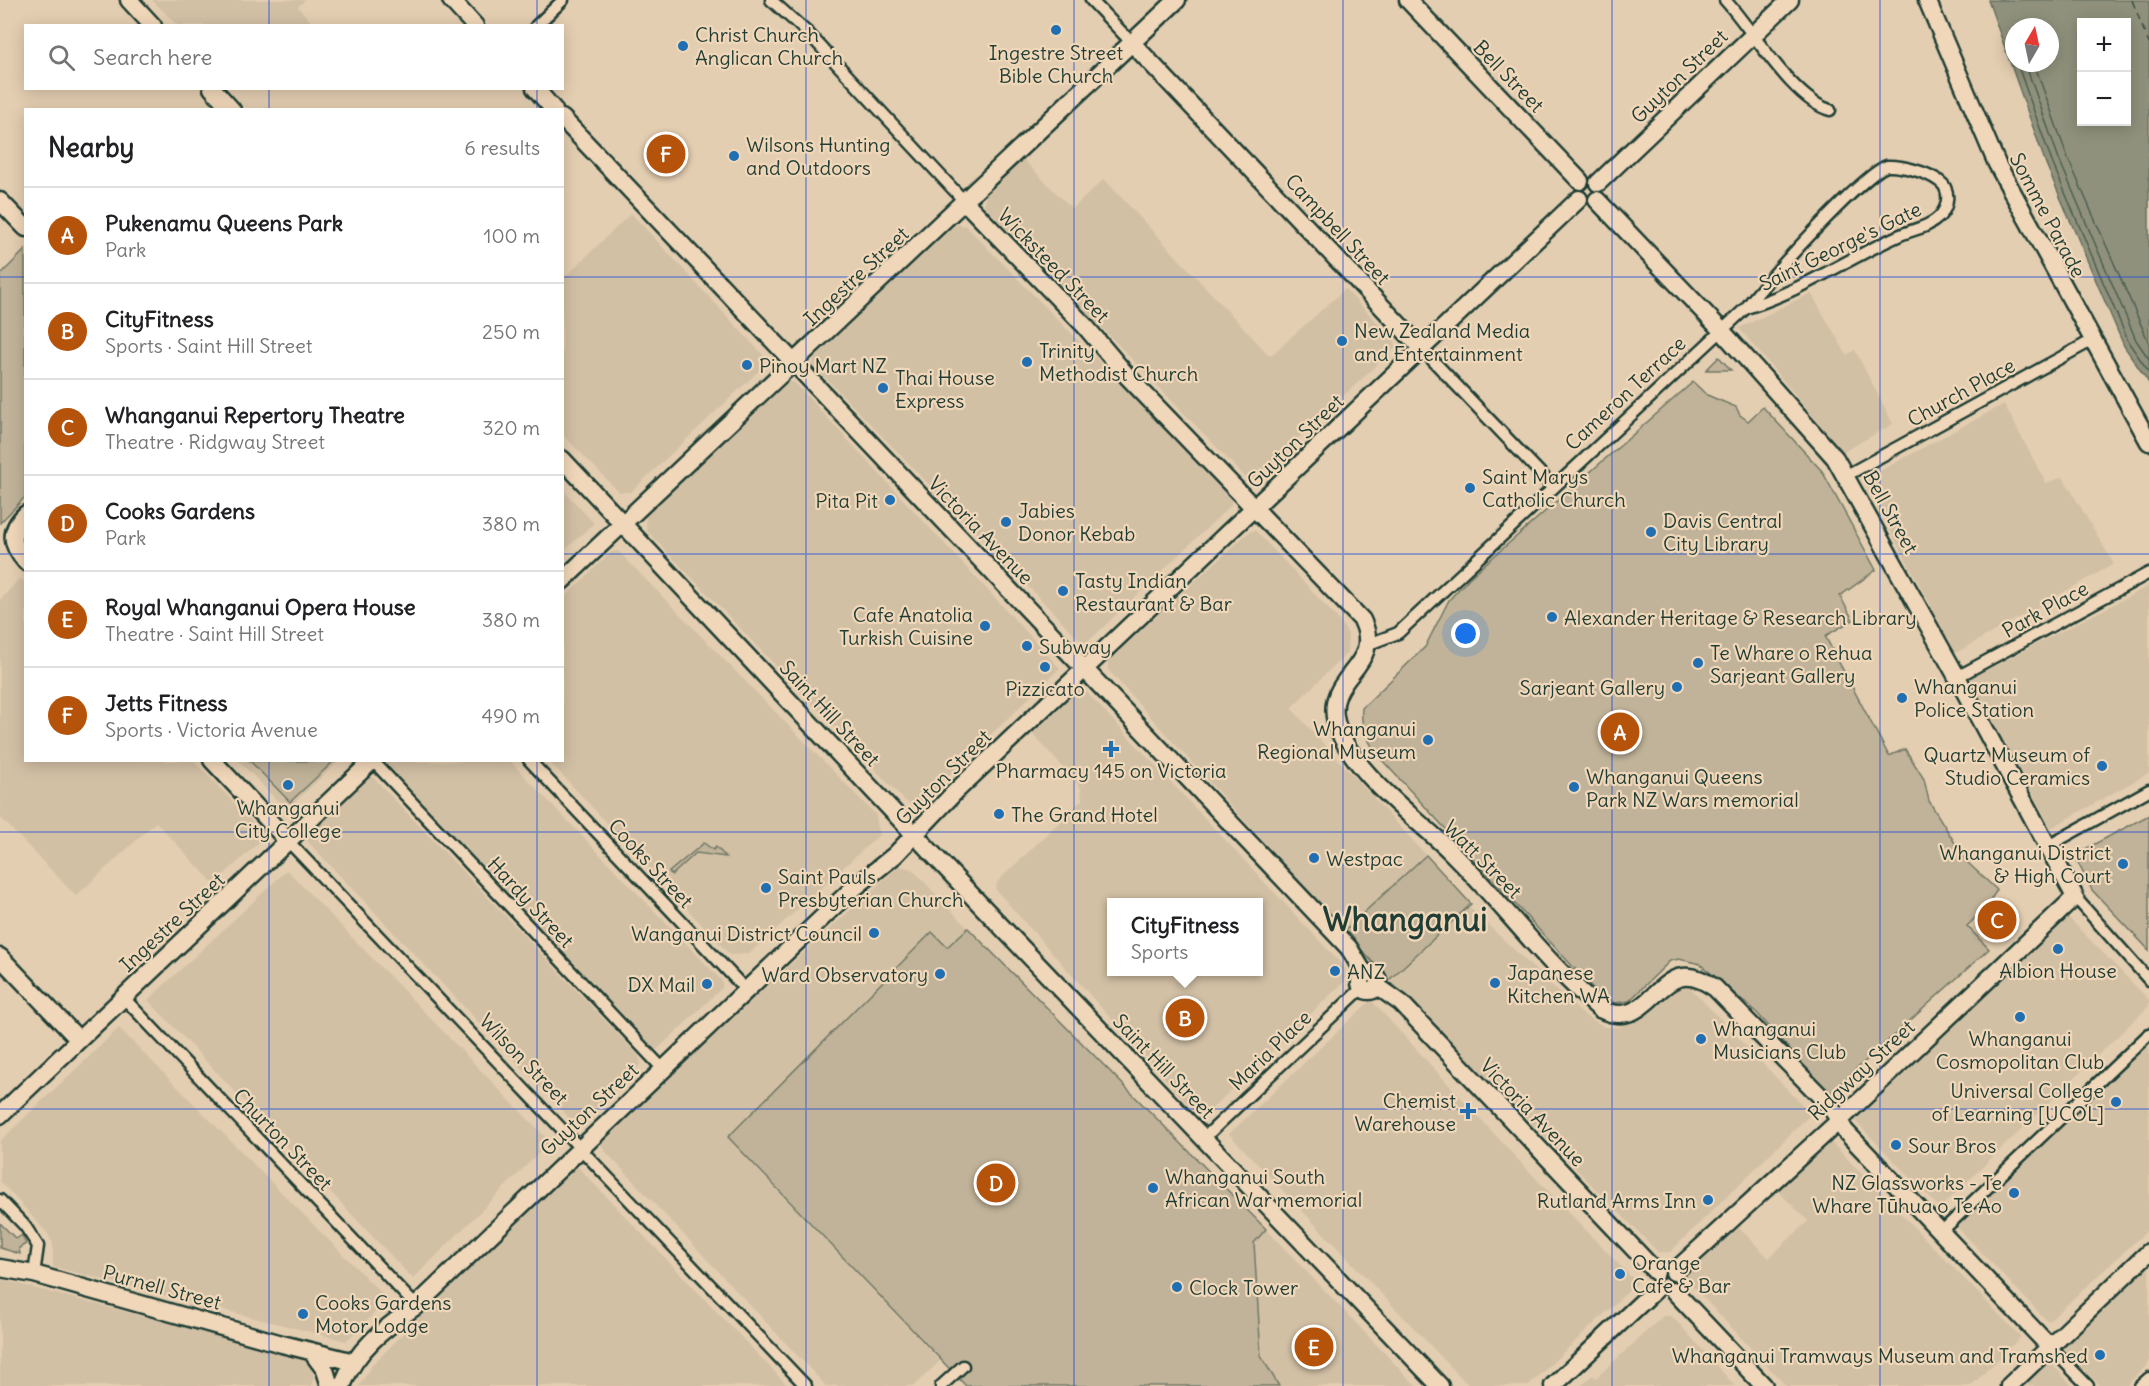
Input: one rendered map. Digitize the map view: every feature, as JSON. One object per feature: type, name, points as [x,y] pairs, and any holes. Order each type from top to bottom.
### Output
[{"type":"street","points":[[129,0],[151,24]]},
{"type":"street","points":[[451,0],[473,24]]},
{"type":"street","points":[[538,24],[563,0]]},
{"type":"street","name":"Wicksteed Street","points":[[771,0],[809,34],[965,202],[1085,326],[1128,377],[1362,620],[1369,644]]},
{"type":"street","name":"Campbell Street","points":[[1091,0],[1545,478],[1552,489]]},
{"type":"street","name":"Ingestre Street","points":[[564,579],[1177,0]]},
{"type":"street","name":"Bell Street","points":[[1408,0],[1580,181]]},
{"type":"street","points":[[1725,0],[1746,23],[1761,47],[1812,102],[1830,110]]},
{"type":"street","name":"Guyton Street","points":[[1598,191],[1753,34],[1790,0]]},
{"type":"street","name":"Somme Parade","points":[[1927,0],[1996,164],[2149,442]]},
{"type":"street","points":[[214,90],[229,108]]},
{"type":"street","points":[[537,90],[552,108]]},
{"type":"street","name":"Victoria Avenue","points":[[564,120],[1349,948],[1368,982],[1401,1003],[1656,1272]]},
{"type":"street","name":"Saint George's Gate","points":[[1722,331],[1746,308],[1760,287],[1874,171],[1887,166],[1901,167],[1939,181],[1946,188],[1948,197],[1944,211],[1926,226],[1900,235],[1773,300],[1746,308]]},
{"type":"street","points":[[1592,178],[1598,191],[1586,203],[1579,199],[1576,188],[1580,181],[1592,178]]},
{"type":"street","name":"Bell Street","points":[[1598,191],[1820,439],[1847,475],[2074,897]]},
{"type":"street","name":"Guyton Street","points":[[342,1386],[354,1362],[381,1332],[416,1306],[848,893],[895,855],[1084,669],[1579,199]]},
{"type":"street","points":[[0,201],[24,226]]},
{"type":"street","name":"Cameron Terrace","points":[[1369,644],[1398,633],[1722,331]]},
{"type":"street","name":"Church Place","points":[[1847,475],[2093,340]]},
{"type":"street","name":"Saint Hill Street","points":[[564,461],[625,523],[914,834],[1440,1386]]},
{"type":"street","points":[[24,516],[16,524],[12,538],[14,546],[24,559]]},
{"type":"street","name":"Park Place","points":[[1957,677],[2149,573]]},
{"type":"street","name":"Watt Street","points":[[1369,644],[1363,659],[1337,692],[1334,709],[1340,734],[1353,756],[1413,820],[1449,850],[1590,1000],[1610,1014],[1626,1014],[1638,1008],[1674,978],[1684,974],[1705,980],[1728,999],[1831,1107],[1840,1120]]},
{"type":"street","name":"Wilson Street","points":[[214,762],[806,1386]]},
{"type":"street","name":"Ingestre Street","points":[[0,1115],[372,762]]},
{"type":"street","name":"Hardy Street","points":[[374,762],[663,1069]]},
{"type":"street","name":"Cooks Street","points":[[531,762],[746,990]]},
{"type":"street","points":[[2048,846],[2149,790]]},
{"type":"street","points":[[2074,897],[2149,980]]},
{"type":"street","name":"Ridgway Street","points":[[1674,1272],[1840,1120],[2074,897]]},
{"type":"street","points":[[0,957],[79,1040]]},
{"type":"street","name":"Maria Place","points":[[1204,1138],[1368,982]]},
{"type":"street","name":"Churton Street","points":[[123,998],[416,1306]]},
{"type":"street","points":[[1941,1232],[2149,1034]]},
{"type":"street","points":[[1840,1120],[1845,1131],[2088,1386]]},
{"type":"street","points":[[0,1200],[25,1226],[38,1246],[34,1274]]},
{"type":"street","points":[[2009,1386],[2149,1252]]},
{"type":"street","name":"Purnell Street","points":[[0,1268],[34,1274],[354,1362]]},
{"type":"street","points":[[1665,1268],[1674,1272],[1678,1282],[1674,1291],[1664,1294],[1655,1290],[1652,1281],[1656,1272],[1665,1268]]},
{"type":"street","points":[[1553,1386],[1655,1290]]},
{"type":"street","points":[[1674,1291],[1764,1386]]},
{"type":"street","points":[[311,1351],[325,1370],[330,1386]]},
{"type":"street","points":[[941,1386],[963,1366]]},
{"type":"street","points":[[2140,1386],[2149,1378]]},
{"type":"shaded area","points":[[152,0],[305,0],[298,7],[313,24],[176,24]]},
{"type":"shaded area","points":[[1023,159],[1072,209],[1104,179],[1270,356],[1345,289],[1395,341],[1395,348],[1254,479],[1248,480],[984,205],[986,193]]},
{"type":"shaded area","points":[[631,213],[764,356],[765,365],[631,492],[619,492],[564,436],[564,278]]},
{"type":"shaded area","points":[[956,224],[966,226],[1231,496],[1231,505],[1091,639],[1085,642],[1080,640],[813,365],[815,355]]},
{"type":"shaded area","points":[[24,251],[24,498],[0,523],[0,275]]},
{"type":"shaded area","points":[[1811,293],[1847,355],[1855,350],[1893,424],[1843,452],[1739,328]]},
{"type":"shaded area","points":[[1719,357],[1731,370],[1706,370]]},
{"type":"shaded area","points":[[784,379],[795,383],[1060,668],[918,805],[906,802],[647,531],[645,515]]},
{"type":"shaded area","points":[[1693,382],[1707,395],[1736,407],[1740,415],[1748,421],[1763,407],[1822,471],[1876,570],[1840,596],[1853,620],[1825,636],[1889,756],[1905,749],[1924,779],[1929,801],[1966,861],[1997,890],[1991,899],[1993,901],[1967,926],[1989,949],[1829,1094],[1757,1013],[1700,964],[1679,959],[1670,961],[1629,1001],[1615,1003],[1601,997],[1381,759],[1369,741],[1362,722],[1362,708],[1425,647],[1449,600],[1469,578]]},
{"type":"shaded area","points":[[2004,404],[2046,483],[2063,477],[2114,564],[1956,653],[1863,480]]},
{"type":"shaded area","points":[[564,491],[594,523],[564,551]]},
{"type":"shaded area","points":[[1255,530],[1339,620],[1348,634],[1347,653],[1291,708],[1426,855],[1344,931],[1108,670],[1108,660],[1249,532]]},
{"type":"shaded area","points":[[618,551],[876,815],[879,835],[749,954],[730,955],[550,762],[564,762],[564,598],[611,552]]},
{"type":"shaded area","points":[[20,578],[24,581],[24,762],[195,762],[266,836],[214,884],[156,822],[76,896],[0,817],[0,600]]},
{"type":"shaded area","points":[[2149,586],[2149,773],[2051,828],[1969,679]]},
{"type":"shaded area","points":[[1081,686],[1346,969],[1345,981],[1201,1119],[995,889],[998,881],[1082,800],[1081,788],[1031,732]]},
{"type":"shaded area","name":"Whanganui City College","points":[[240,762],[338,762],[286,810]]},
{"type":"shaded area","name":"Whanganui City College","points":[[251,762],[333,762],[290,802]]},
{"type":"shaded area","points":[[385,762],[511,762],[722,981],[722,988],[658,1049],[650,1048]]},
{"type":"shaded area","points":[[371,775],[639,1056],[641,1064],[582,1120],[572,1121],[308,842],[308,832]]},
{"type":"shaded area","points":[[2149,815],[2149,950],[2092,890],[2074,855]]},
{"type":"shaded area","points":[[704,843],[713,850],[716,847],[726,857],[696,853],[672,875],[669,872]]},
{"type":"shaded area","points":[[1426,855],[1471,904],[1389,980],[1344,931]]},
{"type":"shaded area","points":[[899,866],[912,869],[968,928],[947,947],[932,933],[728,1137],[940,1361],[914,1386],[826,1386],[605,1151],[601,1145],[601,1136]]},
{"type":"shaded area","points":[[287,870],[550,1142],[413,1279],[148,1000]]},
{"type":"shaded area","points":[[1468,906],[1581,1013],[1605,1027],[1619,1027],[1653,1009],[1682,979],[1811,1114],[1670,1252],[1658,1252],[1389,980]]},
{"type":"shaded area","points":[[2064,913],[2149,1000],[2149,1006],[1940,1208],[1852,1118]]},
{"type":"shaded area","points":[[968,928],[1266,1229],[1254,1243],[1261,1356],[1279,1386],[966,1386],[728,1137],[932,932],[947,947]]},
{"type":"shaded area","points":[[1371,1000],[1523,1165],[1637,1283],[1528,1386],[1469,1386],[1229,1134]]},
{"type":"shaded area","points":[[119,1028],[388,1300],[346,1341],[53,1267],[53,1244],[48,1234],[0,1181],[0,1141]]},
{"type":"shaded area","points":[[2149,1039],[2149,1229],[2048,1322],[1957,1227]]},
{"type":"shaded area","points":[[1828,1139],[2021,1337],[1971,1386],[1786,1386],[1684,1277],[1737,1226],[1769,1258],[1808,1221],[1776,1189]]},
{"type":"shaded area","points":[[572,1165],[577,1166],[788,1386],[359,1386],[373,1364]]},
{"type":"shaded area","points":[[0,1223],[16,1239],[22,1235],[26,1244],[19,1248],[20,1254],[0,1248]]},
{"type":"shaded area","points":[[1266,1229],[1416,1386],[1279,1386],[1261,1356],[1254,1243]]},
{"type":"shaded area","points":[[2149,1256],[2149,1363],[2126,1386],[2100,1386],[2058,1343]]},
{"type":"shaded area","points":[[0,1279],[306,1359],[314,1376],[312,1386],[0,1386]]},
{"type":"shaded area","points":[[1663,1316],[1672,1316],[1735,1386],[1581,1386],[1593,1375],[1596,1378]]},
{"type":"shaded area","points":[[2045,1357],[2073,1386],[2015,1386]]},
{"type":"water","points":[[1988,0],[2149,0],[2149,383],[2124,346],[2046,164],[2013,72],[2059,72],[2059,18],[2005,18],[2005,48]]},
{"type":"ferry route","points":[[2132,0],[2149,44]]},
{"type":"place","name":"Ingestre Street Bible Church","points":[[1056,30]]},
{"type":"place","name":"Christ Church Anglican Church","points":[[683,46]]},
{"type":"place","name":"Jetts Fitness","points":[[666,154]]},
{"type":"place","name":"Wilsons Hunting and Outdoors","points":[[734,156]]},
{"type":"place","name":"New Zealand Media and Entertainment","points":[[1342,341]]},
{"type":"place","name":"Trinity Methodist Church","points":[[1027,362]]},
{"type":"place","name":"Pinoy Mart NZ","points":[[747,365]]},
{"type":"place","name":"Thai House Express","points":[[883,388]]},
{"type":"place","name":"Saint Marys Catholic Church","points":[[1470,488]]},
{"type":"place","name":"Pita Pit","points":[[890,500]]},
{"type":"place","name":"Jabies Donor Kebab","points":[[1006,522]]},
{"type":"place","name":"Davis Central City Library","points":[[1651,532]]},
{"type":"place","name":"Tasty Indian Restaurant & Bar","points":[[1063,591]]},
{"type":"place","name":"Alexander Heritage & Research Library","points":[[1552,617]]},
{"type":"place","name":"Cafe Anatolia Turkish Cuisine","points":[[985,626]]},
{"type":"place","name":"Subway","points":[[1027,646]]},
{"type":"place","name":"Te Whare o Rehua Sarjeant Gallery","points":[[1698,663]]},
{"type":"place","name":"Pizzicato","points":[[1045,667]]},
{"type":"place","name":"Sarjeant Gallery","points":[[1677,687]]},
{"type":"place","name":"Whanganui Police Station","points":[[1902,698]]},
{"type":"place","name":"Pukenamu Queens Park","points":[[1620,732]]},
{"type":"place","name":"Whanganui Regional Museum","points":[[1428,740]]},
{"type":"place","name":"Pharmacy 145 on Victoria","points":[[1111,749]]},
{"type":"place","name":"Quartz Museum of Studio Ceramics","points":[[2102,766]]},
{"type":"place","name":"Whanganui City College","points":[[288,785]]},
{"type":"place","name":"Whanganui Queens Park NZ Wars memorial","points":[[1574,787]]},
{"type":"place","name":"The Grand Hotel","points":[[999,814]]},
{"type":"place","name":"Westpac","points":[[1314,858]]},
{"type":"place","name":"Whanganui District & High Court","points":[[2123,864]]},
{"type":"place","name":"Saint Pauls Presbyterian Church","points":[[766,888]]},
{"type":"place","name":"Whanganui Repertory Theatre","points":[[1997,920]]},
{"type":"place","name":"Wanganui District Council","points":[[874,933]]},
{"type":"place","name":"Albion House","points":[[2058,949]]},
{"type":"place","name":"ANZ","points":[[1335,971]]},
{"type":"place","name":"Ward Observatory","points":[[940,974]]},
{"type":"place","name":"Japanese Kitchen WA","points":[[1495,983]]},
{"type":"place","name":"DX Mail","points":[[707,984]]},
{"type":"place","name":"Whanganui Cosmopolitan Club","points":[[2020,1017]]},
{"type":"place","name":"CityFitness","points":[[1185,1018]]},
{"type":"place","name":"Whanganui Musicians Club","points":[[1701,1039]]},
{"type":"place","name":"Universal College of Learning [UCOL]","points":[[2116,1102]]},
{"type":"place","name":"Chemist Warehouse","points":[[1468,1111]]},
{"type":"place","name":"Sour Bros","points":[[1896,1145]]},
{"type":"place","name":"Cooks Gardens","points":[[996,1183]]},
{"type":"place","name":"Whanganui South African War memorial","points":[[1153,1188]]},
{"type":"place","name":"NZ Glassworks - Te Whare Tūhua o Te Ao","points":[[2014,1193]]},
{"type":"place","name":"Rutland Arms Inn","points":[[1708,1200]]},
{"type":"place","name":"Orange Cafe & Bar","points":[[1620,1274]]},
{"type":"place","name":"Clock Tower","points":[[1177,1287]]},
{"type":"place","name":"Cooks Gardens Motor Lodge","points":[[303,1314]]},
{"type":"place","name":"Royal Whanganui Opera House","points":[[1314,1347]]},
{"type":"place","name":"Whanganui Tramways Museum and Tramshed","points":[[2100,1355]]},
{"type":"district","name":"Whanganui","points":[[1405,919]]}]
